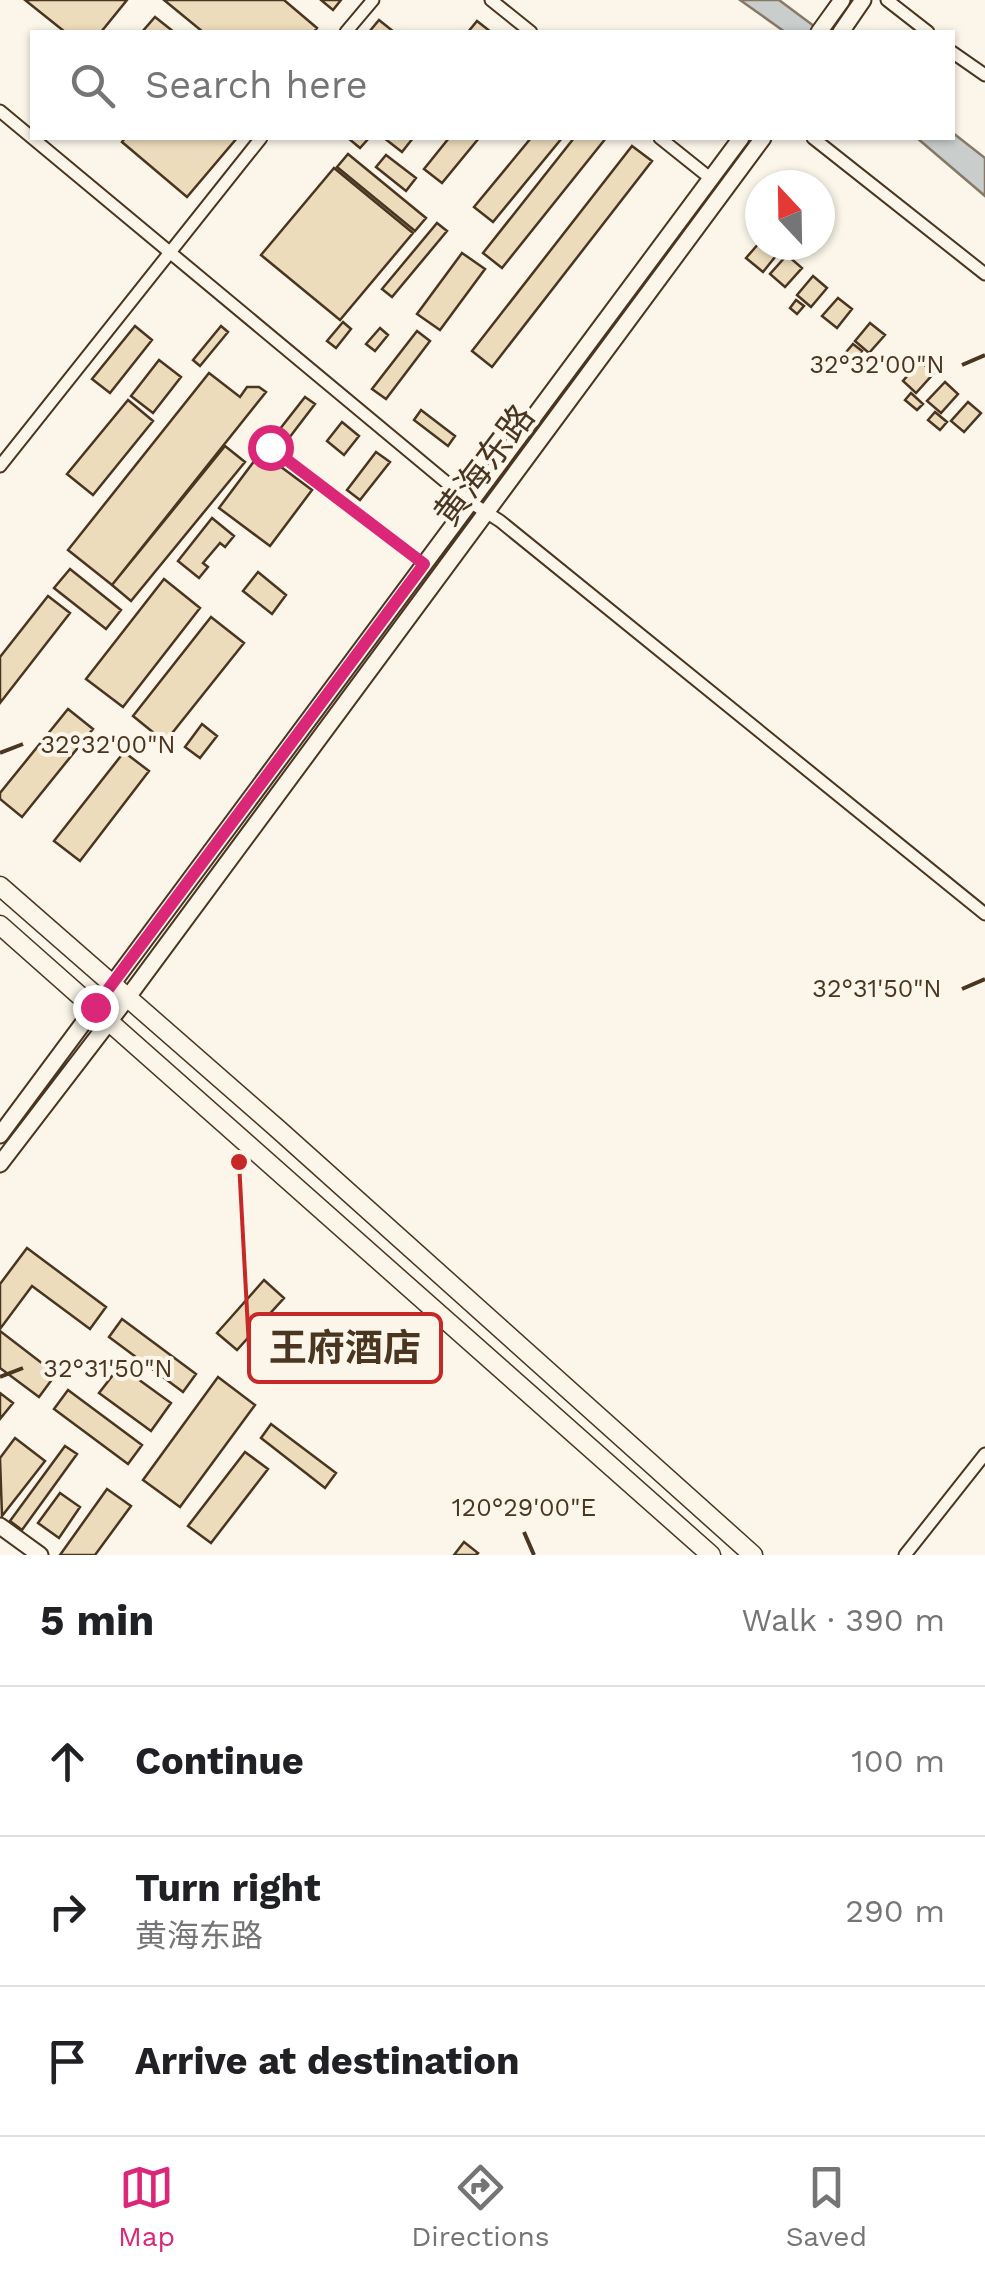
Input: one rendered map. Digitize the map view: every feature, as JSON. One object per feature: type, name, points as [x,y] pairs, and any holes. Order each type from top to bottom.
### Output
[{"type":"main road","points":[[0,886],[753,1555]]},
{"type":"main road","points":[[0,925],[712,1555]]},
{"type":"street","points":[[348,30],[373,0]]},
{"type":"street","points":[[491,0],[528,30]]},
{"type":"street","points":[[820,30],[842,0]]},
{"type":"street","points":[[842,30],[864,0]]},
{"type":"street","points":[[888,0],[926,30]]},
{"type":"street","points":[[955,54],[985,76]]},
{"type":"street","points":[[0,111],[30,136]]},
{"type":"street","points":[[35,140],[470,502],[500,520],[985,914]]},
{"type":"street","points":[[0,466],[259,140]]},
{"type":"street","points":[[662,140],[710,178]]},
{"type":"street","name":"黄海东路","points":[[0,1164],[102,1013],[112,984],[738,140]]},
{"type":"street","name":"黄海东路","points":[[0,1135],[102,1013],[128,997],[762,140]]},
{"type":"street","points":[[817,140],[985,274]]},
{"type":"street","points":[[905,1555],[985,1454]]},
{"type":"street","points":[[0,1526],[40,1555]]},
{"type":"lane","points":[[270,447],[424,564]]},
{"type":"shaded area","points":[[740,0],[779,0],[819,30],[782,30]]},
{"type":"shaded area","points":[[955,135],[985,158],[985,196],[919,140],[955,140]]},
{"type":"building","points":[[25,0],[127,0],[103,30],[62,30]]},
{"type":"building","points":[[164,0],[284,0],[317,28],[316,30],[201,30]]},
{"type":"building","points":[[321,0],[341,0],[333,10]]},
{"type":"building","points":[[155,17],[171,30],[144,30]]},
{"type":"building","points":[[379,20],[392,30],[371,30]]},
{"type":"building","points":[[477,21],[488,30],[470,30]]},
{"type":"building","points":[[124,140],[235,140],[187,197]]},
{"type":"building","points":[[350,140],[367,140],[360,148]]},
{"type":"building","points":[[387,140],[411,140],[402,152]]},
{"type":"building","points":[[447,140],[477,140],[442,183],[424,169]]},
{"type":"building","points":[[529,140],[560,140],[493,222],[474,207]]},
{"type":"building","points":[[572,140],[604,140],[502,268],[483,253]]},
{"type":"building","points":[[632,146],[652,161],[492,367],[472,351]]},
{"type":"building","points":[[348,154],[426,218],[415,231],[337,167]]},
{"type":"building","points":[[386,155],[416,178],[406,191],[376,167]]},
{"type":"building","points":[[334,168],[413,233],[340,320],[261,255]]},
{"type":"building","points":[[437,223],[447,231],[392,297],[382,289]]},
{"type":"building","points":[[462,253],[485,269],[440,330],[417,314]]},
{"type":"building","points":[[748,260],[773,260],[763,272]]},
{"type":"building","points":[[783,260],[793,260],[802,268],[785,287],[770,274]]},
{"type":"building","points":[[813,276],[827,288],[811,307],[797,295]]},
{"type":"building","points":[[838,298],[852,309],[837,328],[822,316]]},
{"type":"building","points":[[796,300],[804,306],[797,314],[790,308]]},
{"type":"building","points":[[343,322],[351,329],[336,348],[327,341]]},
{"type":"building","points":[[870,323],[885,335],[869,353],[855,341]]},
{"type":"building","points":[[135,326],[152,340],[110,393],[92,379]]},
{"type":"building","points":[[221,326],[228,332],[200,366],[193,360]]},
{"type":"building","points":[[380,328],[388,335],[375,351],[366,344]]},
{"type":"building","points":[[417,331],[430,341],[386,399],[372,389]]},
{"type":"building","points":[[853,344],[862,351],[849,365],[841,358]]},
{"type":"building","points":[[159,360],[181,377],[153,413],[131,396]]},
{"type":"building","points":[[920,361],[934,373],[916,393],[903,381]]},
{"type":"building","points":[[209,373],[240,397],[247,387],[259,387],[266,392],[112,585],[68,550]]},
{"type":"building","points":[[945,382],[958,394],[941,413],[927,401]]},
{"type":"building","points":[[911,393],[923,404],[917,410],[905,400]]},
{"type":"building","points":[[305,397],[315,404],[286,442],[276,434]]},
{"type":"building","points":[[128,400],[153,421],[93,495],[67,474]]},
{"type":"building","points":[[968,402],[981,413],[964,432],[951,421]]},
{"type":"building","points":[[421,410],[455,436],[448,446],[414,420]]},
{"type":"building","points":[[935,412],[947,422],[940,430],[928,420]]},
{"type":"building","points":[[342,422],[359,436],[344,455],[327,441]]},
{"type":"building","points":[[225,446],[245,462],[131,601],[112,585]]},
{"type":"building","points":[[261,452],[312,490],[270,546],[219,508]]},
{"type":"building","points":[[376,452],[390,462],[360,500],[347,490]]},
{"type":"building","points":[[212,518],[234,536],[225,547],[220,543],[203,563],[208,567],[199,578],[178,561]]},
{"type":"building","points":[[70,569],[121,610],[106,629],[54,588]]},
{"type":"building","points":[[258,572],[286,595],[272,614],[243,591]]},
{"type":"building","points":[[164,579],[200,608],[123,707],[86,679]]},
{"type":"building","points":[[48,596],[70,613],[0,703],[0,657]]},
{"type":"building","points":[[211,617],[244,643],[165,742],[133,716]]},
{"type":"building","points":[[68,709],[93,729],[22,817],[0,799],[0,793]]},
{"type":"building","points":[[202,724],[217,736],[200,758],[185,747]]},
{"type":"building","points":[[124,752],[149,771],[80,861],[54,841]]},
{"type":"building","points":[[27,1248],[106,1307],[90,1329],[32,1286],[0,1329],[0,1284]]},
{"type":"building","points":[[264,1280],[284,1298],[237,1350],[217,1333]]},
{"type":"building","points":[[122,1319],[196,1374],[183,1392],[109,1337]]},
{"type":"building","points":[[0,1331],[56,1374],[39,1397],[0,1368]]},
{"type":"building","points":[[120,1366],[171,1403],[151,1431],[99,1393]]},
{"type":"building","points":[[218,1377],[255,1405],[180,1507],[143,1480]]},
{"type":"building","points":[[68,1390],[142,1445],[128,1464],[54,1409]]},
{"type":"building","points":[[0,1393],[13,1403],[0,1419]]},
{"type":"building","points":[[271,1424],[336,1473],[325,1488],[261,1438]]},
{"type":"building","points":[[15,1438],[45,1461],[2,1516],[0,1458]]},
{"type":"building","points":[[65,1446],[77,1454],[22,1530],[10,1521]]},
{"type":"building","points":[[245,1452],[268,1469],[211,1543],[188,1526]]},
{"type":"building","points":[[107,1489],[131,1506],[95,1555],[60,1555]]},
{"type":"building","points":[[60,1493],[80,1507],[59,1538],[38,1523]]},
{"type":"building","points":[[464,1542],[478,1553],[454,1555]]},
{"type":"place","name":"王府酒店","points":[[239,1162]]},
{"type":"route","points":[[95,1007],[424,564],[270,447]]}]
